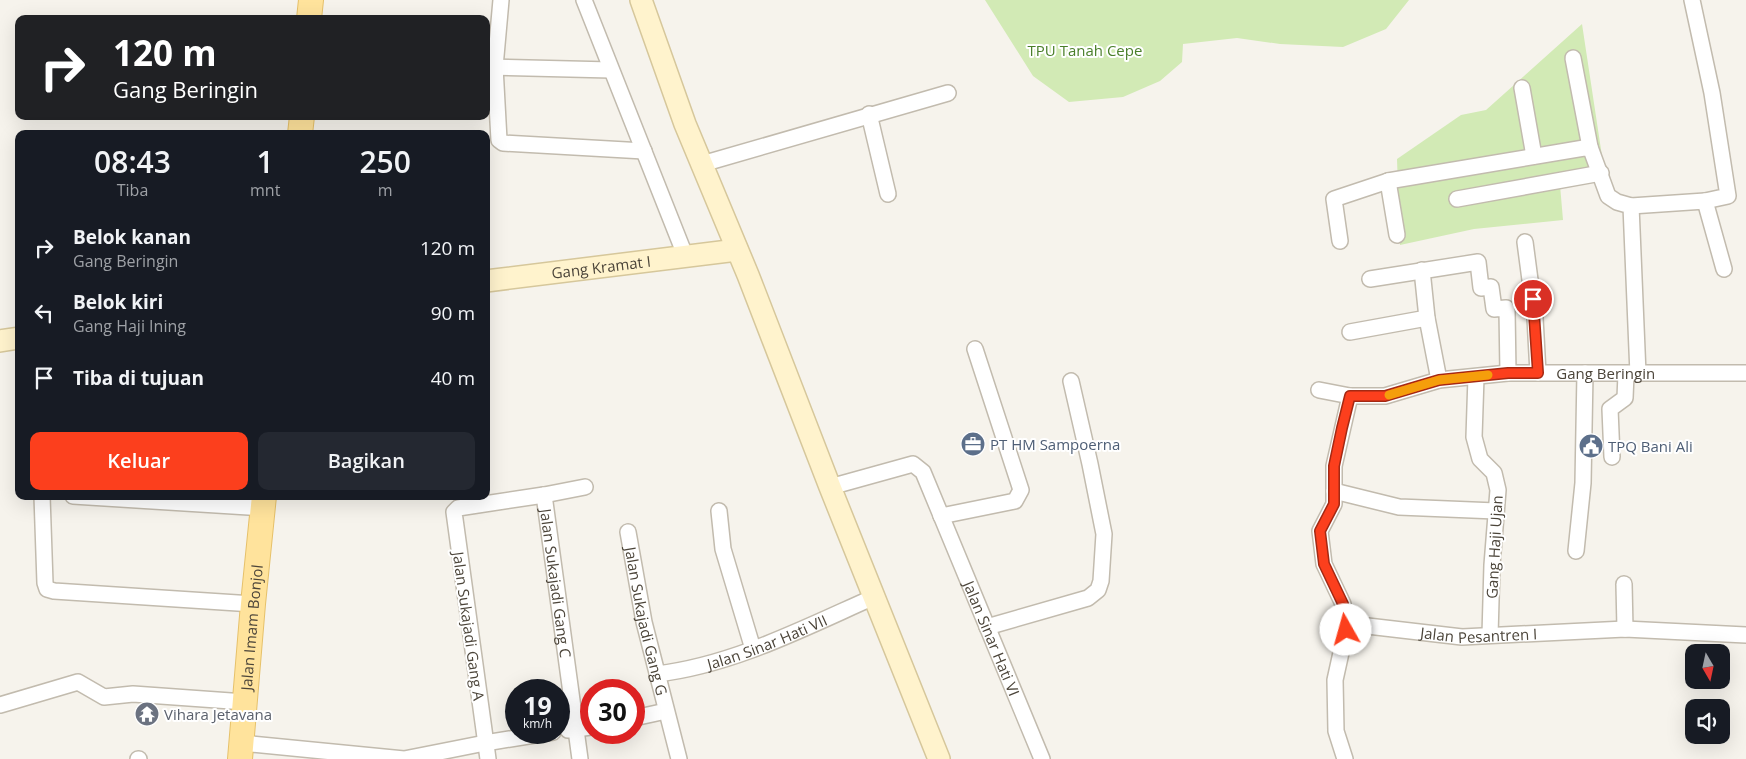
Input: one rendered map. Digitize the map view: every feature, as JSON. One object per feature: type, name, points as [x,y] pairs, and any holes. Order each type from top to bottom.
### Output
[{"type":"main road","points":[[309,15],[310,0]]},
{"type":"main road","name":"Jalan Imam Bonjol","points":[[241,751],[253,604],[264,502]]},
{"type":"street","points":[[501,0],[491,67],[499,140],[503,143],[644,151]]},
{"type":"street","points":[[584,0],[685,255]]},
{"type":"street","points":[[641,0],[685,124],[702,164],[726,251],[748,275],[830,487],[939,759]]},
{"type":"street","points":[[1573,58],[1590,147],[1608,196],[1617,202],[1631,206],[1705,201],[1728,196],[1712,94],[1692,0]]},
{"type":"street","points":[[491,67],[611,70]]},
{"type":"street","points":[[1522,88],[1534,156]]},
{"type":"street","points":[[702,164],[869,114],[948,93]]},
{"type":"street","points":[[869,114],[888,194]]},
{"type":"street","points":[[1340,241],[1334,199],[1388,181],[1590,147]]},
{"type":"street","points":[[1457,199],[1601,173]]},
{"type":"street","points":[[1388,181],[1397,235]]},
{"type":"street","points":[[1705,201],[1724,269]]},
{"type":"street","points":[[1612,457],[1610,409],[1625,398],[1632,374],[1631,206]]},
{"type":"street","points":[[1526,242],[1535,318],[1538,373]]},
{"type":"street","name":"Gang Kramat I","points":[[490,280],[726,251]]},
{"type":"street","points":[[1370,279],[1478,262],[1481,288],[1491,287],[1494,309],[1506,308],[1507,310],[1508,373]]},
{"type":"street","points":[[1422,270],[1427,318],[1439,380]]},
{"type":"street","points":[[1350,332],[1427,318]]},
{"type":"street","points":[[0,342],[15,339]]},
{"type":"street","points":[[941,516],[1016,501],[1021,490],[975,349]]},
{"type":"street","name":"Gang Beringin","points":[[1319,390],[1350,396],[1385,396],[1439,380],[1508,373],[1746,373]]},
{"type":"street","points":[[1576,551],[1583,483],[1585,374]]},
{"type":"street","name":"Gang Haji Ujan","points":[[1476,377],[1474,437],[1480,459],[1494,473],[1498,490],[1492,565],[1490,635]]},
{"type":"street","points":[[987,627],[1088,598],[1098,590],[1101,581],[1104,534],[1071,381]]},
{"type":"street","points":[[1345,759],[1336,731],[1335,680],[1346,630],[1343,604],[1324,564],[1320,531],[1334,504],[1334,466],[1350,396]]},
{"type":"street","name":"Jalan Sinar Hati VI","points":[[830,487],[913,464],[923,472],[1042,759]]},
{"type":"street","points":[[544,495],[585,487]]},
{"type":"street","points":[[1334,491],[1399,507],[1496,511]]},
{"type":"street","name":"Jalan Sukajadi Gang A","points":[[488,759],[455,523],[455,510],[544,495]]},
{"type":"street","name":"Jalan Sukajadi Gang C","points":[[544,495],[580,759]]},
{"type":"street","points":[[42,500],[45,583],[48,589],[54,591],[253,604]]},
{"type":"street","points":[[200,500],[264,502]]},
{"type":"street","points":[[719,511],[723,550],[752,649]]},
{"type":"street","name":"Jalan Sukajadi Gang G","points":[[628,532],[643,614],[679,759]]},
{"type":"street","points":[[1624,584],[1625,630]]},
{"type":"street","name":"Jalan Sinar Hati VII","points":[[657,674],[683,671],[752,649],[874,597]]},
{"type":"street","name":"Jalan Pesantren I","points":[[1346,630],[1360,625],[1462,637],[1625,630],[1746,635]]},
{"type":"street","points":[[0,705],[78,682],[104,697],[133,694],[245,702]]},
{"type":"street","points":[[645,716],[666,711]]},
{"type":"street","points":[[570,730],[580,729]]},
{"type":"street","points":[[241,751],[404,759],[505,740]]},
{"type":"green space","name":"TPU Tanah Cepe","points":[[985,0],[1409,0],[1386,29],[1343,47],[1280,44],[1237,38],[1183,44],[1182,62],[1160,81],[1123,97],[1069,102],[1033,76]]},
{"type":"green space","points":[[1582,24],[1605,176],[1560,185],[1563,220],[1474,229],[1400,245],[1397,159],[1461,115],[1486,110]]},
{"type":"slow traffic","points":[[1389,395],[1439,380],[1488,375]]},
{"type":"place","name":"PT HM Sampoerna","points":[[973,444]]},
{"type":"place","name":"TPQ Bani Ali","points":[[1591,446]]},
{"type":"place","name":"Vihara Jetavana","points":[[147,714]]},
{"type":"route","points":[[1346,630],[1343,604],[1324,564],[1320,531],[1334,504],[1334,466],[1350,396],[1385,396],[1439,380],[1508,373],[1538,373],[1533,299]]}]
